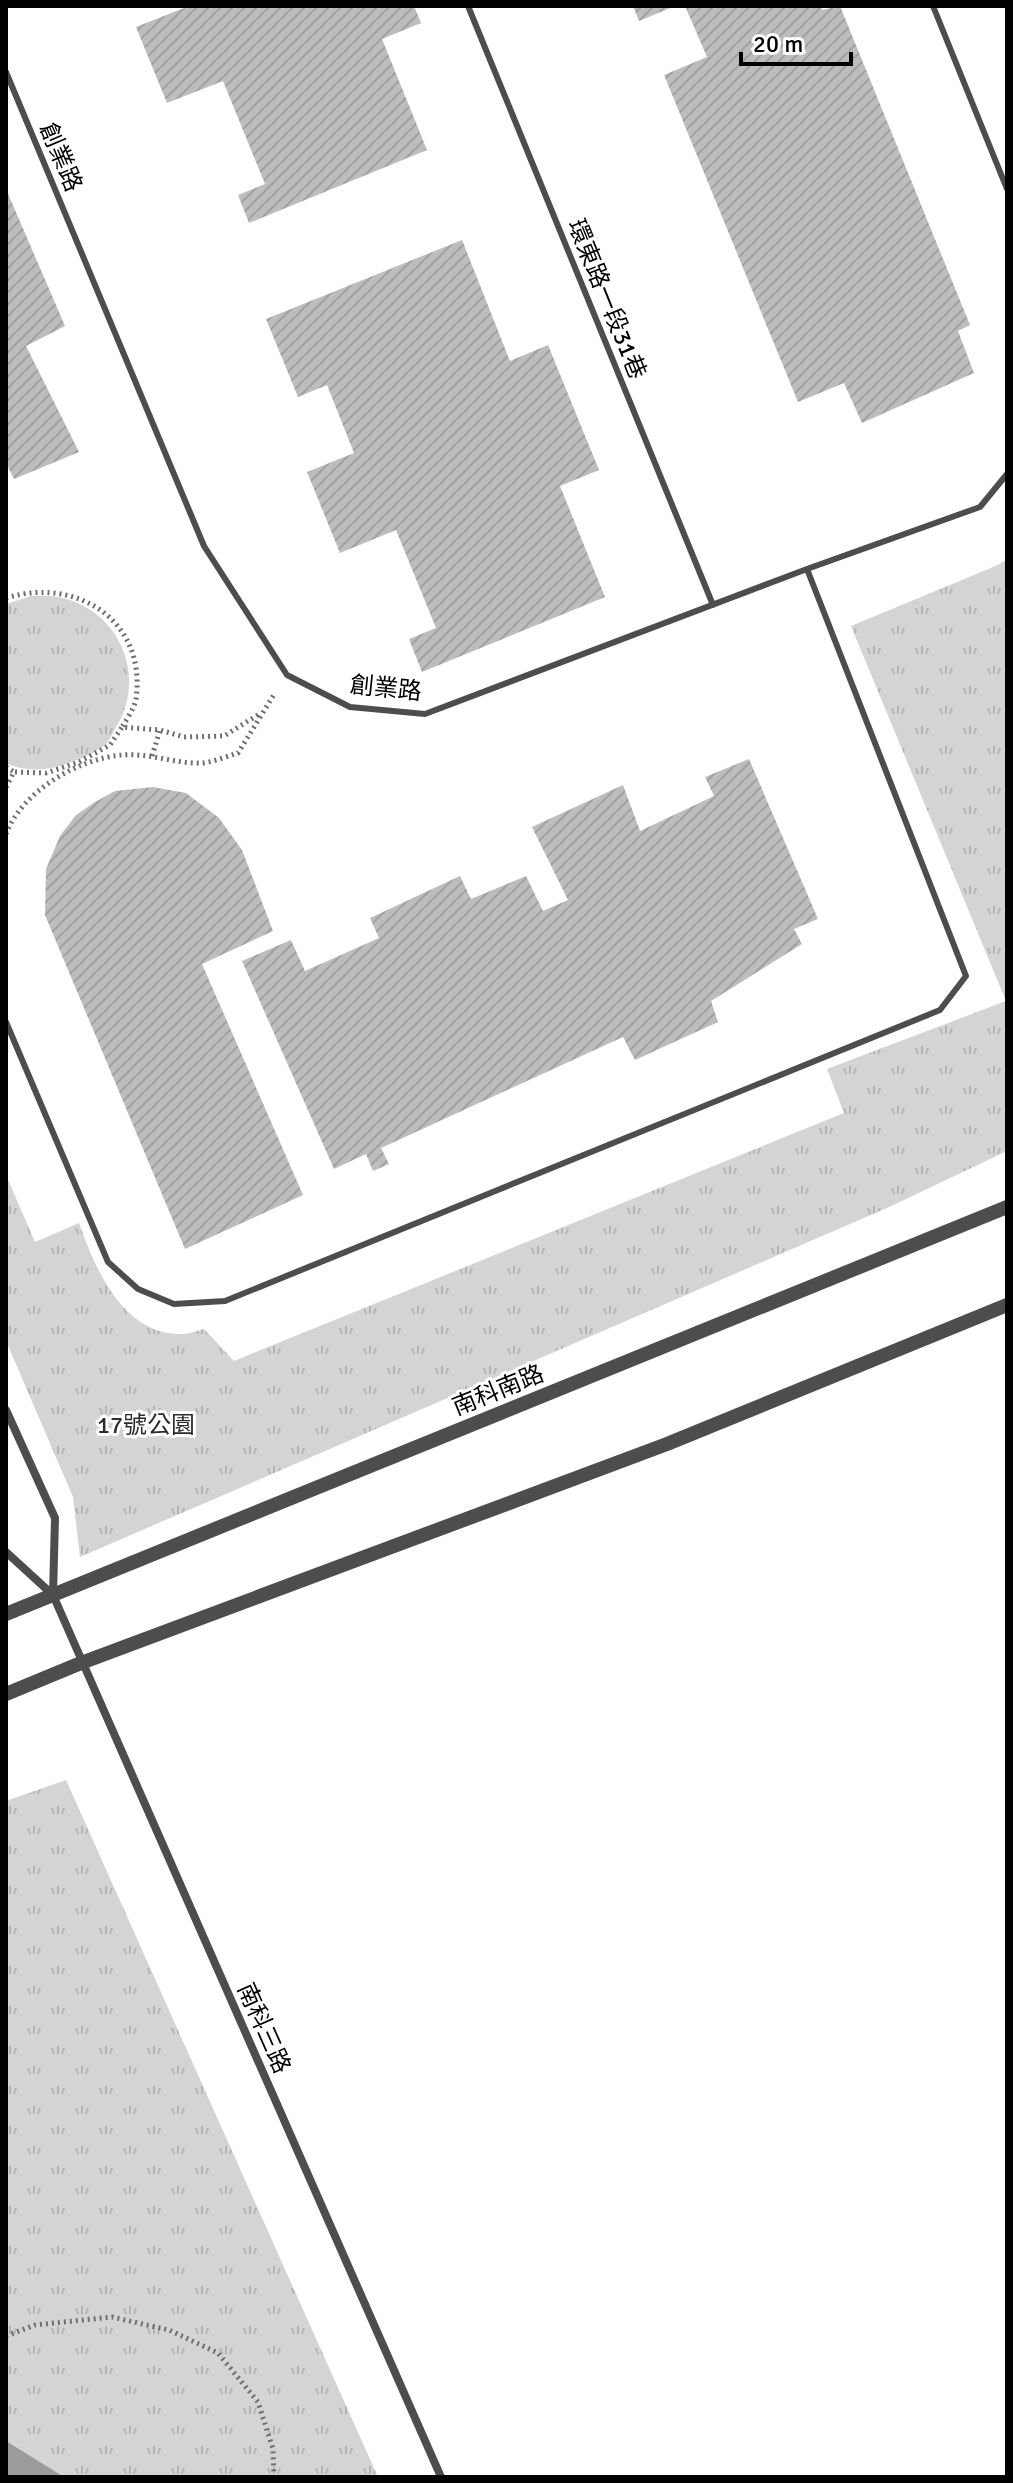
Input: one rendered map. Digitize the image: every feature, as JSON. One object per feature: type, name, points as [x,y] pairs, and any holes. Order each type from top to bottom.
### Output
[{"type":"street","name":"南科南路","points":[[6,1614],[1007,1207]]},
{"type":"street","points":[[6,1694],[81,1663],[667,1444],[1007,1305]]},
{"type":"street","name":"南科三路","points":[[6,1410],[55,1518],[53,1595],[441,2477]]},
{"type":"street","name":"南科三路","points":[[6,1552],[53,1595]]},
{"type":"lane","name":"環東路一段31巷","points":[[468,6],[713,605]]},
{"type":"lane","points":[[933,6],[1007,189]]},
{"type":"lane","name":"創業路","points":[[6,72],[204,546],[287,675],[350,707],[425,714],[980,507],[1007,474]]},
{"type":"lane","points":[[6,1022],[108,1262],[138,1289],[174,1304],[225,1301],[940,1010],[966,976],[807,569]]},
{"type":"path","points":[[6,598],[28,591],[64,592],[89,600],[111,619],[126,641],[136,674],[135,702],[110,745],[79,762],[46,773],[14,772],[6,767]]},
{"type":"path","points":[[6,834],[26,801],[59,778],[91,762],[122,755],[203,763],[238,753],[287,675]]},
{"type":"path","points":[[122,727],[160,730],[184,737],[224,736],[264,711]]},
{"type":"path","points":[[152,756],[160,730]]},
{"type":"path","points":[[6,787],[14,772]]},
{"type":"path","points":[[6,2336],[35,2325],[112,2317],[169,2330],[218,2353],[258,2402],[273,2449],[274,2477]]},
{"type":"green space","name":"17號公園","points":[[1007,559],[1007,1151],[887,1208],[80,1557],[73,1497],[6,1341],[6,1175],[35,1242],[79,1223],[103,1278],[127,1310],[142,1323],[159,1331],[182,1334],[204,1329],[234,1361],[844,1113],[827,1069],[1006,1001],[851,626]]},
{"type":"green space","points":[[31,596],[62,598],[82,605],[99,616],[122,647],[128,666],[126,705],[109,740],[89,755],[53,768],[26,769],[6,763],[6,604]]},
{"type":"green space","points":[[66,1780],[378,2477],[6,2477],[6,1801]]},
{"type":"shaded area","points":[[6,2441],[64,2477],[6,2477]]},
{"type":"building","points":[[183,6],[414,6],[421,23],[382,39],[427,150],[249,223],[238,195],[265,184],[223,81],[167,103],[136,27]]},
{"type":"building","points":[[633,6],[675,6],[639,21]]},
{"type":"building","points":[[685,6],[820,6],[822,10],[840,6],[970,325],[958,331],[974,373],[862,423],[844,383],[798,402],[664,75],[707,57]]},
{"type":"building","points":[[6,189],[65,326],[26,346],[79,452],[14,479],[6,463]]},
{"type":"building","points":[[462,240],[510,361],[548,345],[599,470],[560,486],[605,597],[422,672],[409,639],[436,628],[396,530],[340,553],[307,472],[354,453],[327,385],[298,397],[266,319]]},
{"type":"building","points":[[749,759],[818,919],[794,929],[802,944],[711,1001],[718,1022],[635,1060],[623,1037],[381,1148],[389,1164],[373,1171],[366,1154],[334,1169],[242,961],[291,940],[305,971],[379,938],[370,918],[460,876],[471,899],[526,876],[543,911],[568,900],[532,827],[623,785],[640,831],[714,796],[705,777]]},
{"type":"building","points":[[153,787],[186,793],[219,818],[242,850],[273,931],[202,964],[303,1195],[185,1249],[45,915],[46,869],[60,836],[76,815],[115,791]]}]
